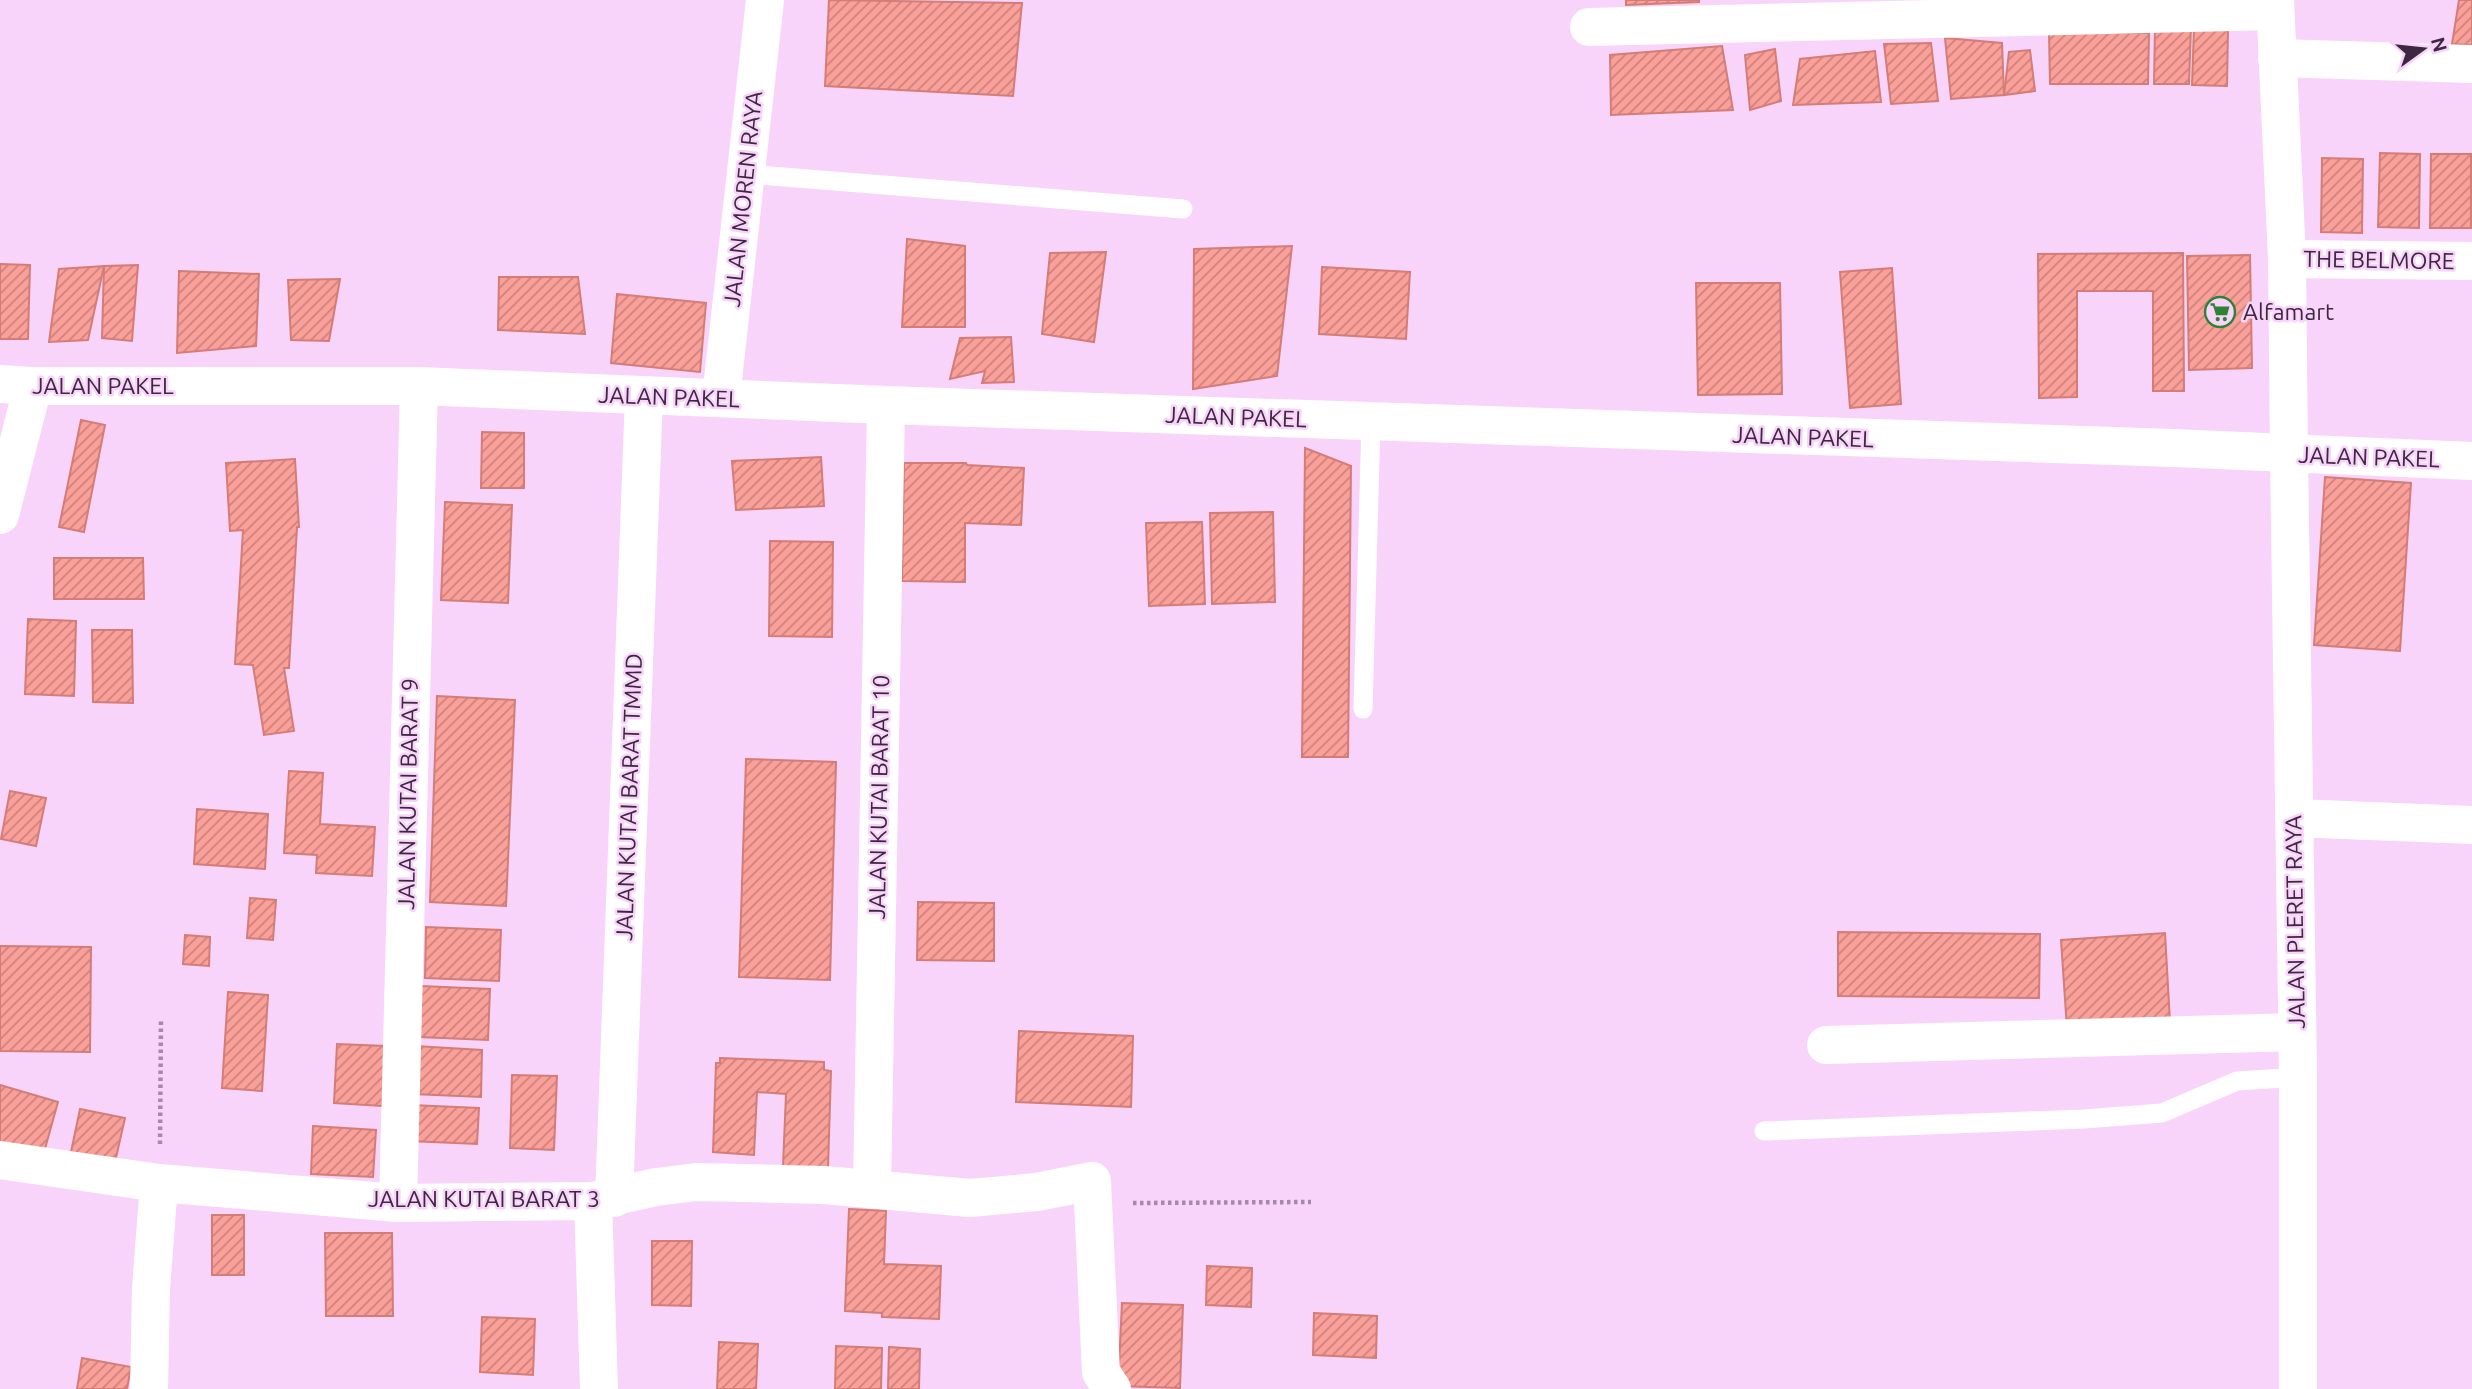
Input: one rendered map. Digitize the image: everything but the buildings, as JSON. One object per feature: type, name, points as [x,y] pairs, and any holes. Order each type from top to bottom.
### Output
[{"type":"street","name":"JALAN MOREN RAYA","points":[[721,398],[765,0]]},
{"type":"street","points":[[1589,27],[2275,6]]},
{"type":"street","name":"JALAN PLERET RAYA","points":[[2275,6],[2287,259],[2298,1077],[2298,1389]]},
{"type":"street","points":[[2277,58],[2472,65]]},
{"type":"street","name":"THE BELMORE","points":[[2287,259],[2472,261]]},
{"type":"street","points":[[0,515],[17,385]]},
{"type":"street","name":"JALAN PAKEL","points":[[17,385],[419,386],[2472,461]]},
{"type":"street","name":"JALAN KUTAI BARAT 9","points":[[398,1203],[419,386]]},
{"type":"street","name":"JALAN KUTAI BARAT TMMD","points":[[599,1389],[604,1200],[644,396]]},
{"type":"street","name":"JALAN KUTAI BARAT 10","points":[[872,1189],[886,405]]},
{"type":"street","points":[[2294,818],[2472,825]]},
{"type":"street","points":[[1826,1045],[2297,1032]]},
{"type":"street","name":"JALAN KUTAI BARAT 3","points":[[0,1160],[159,1183],[398,1203],[604,1200],[656,1187],[697,1182],[824,1185],[970,1198],[1037,1192],[1093,1192]]},
{"type":"street","points":[[149,1389],[151,1289],[159,1183]]},
{"type":"street","points":[[1093,1192],[1101,1372],[1112,1389]]},
{"type":"lane","points":[[746,174],[1183,209]]},
{"type":"lane","points":[[1363,709],[1376,422]]},
{"type":"lane","points":[[1764,1131],[2084,1119],[2162,1113],[2237,1081],[2298,1077]]},
{"type":"path","points":[[159,1183],[161,1018]]},
{"type":"path","points":[[1093,1192],[1311,1202]]},
{"type":"place","name":"Alfamart","points":[[2220,312]]}]
